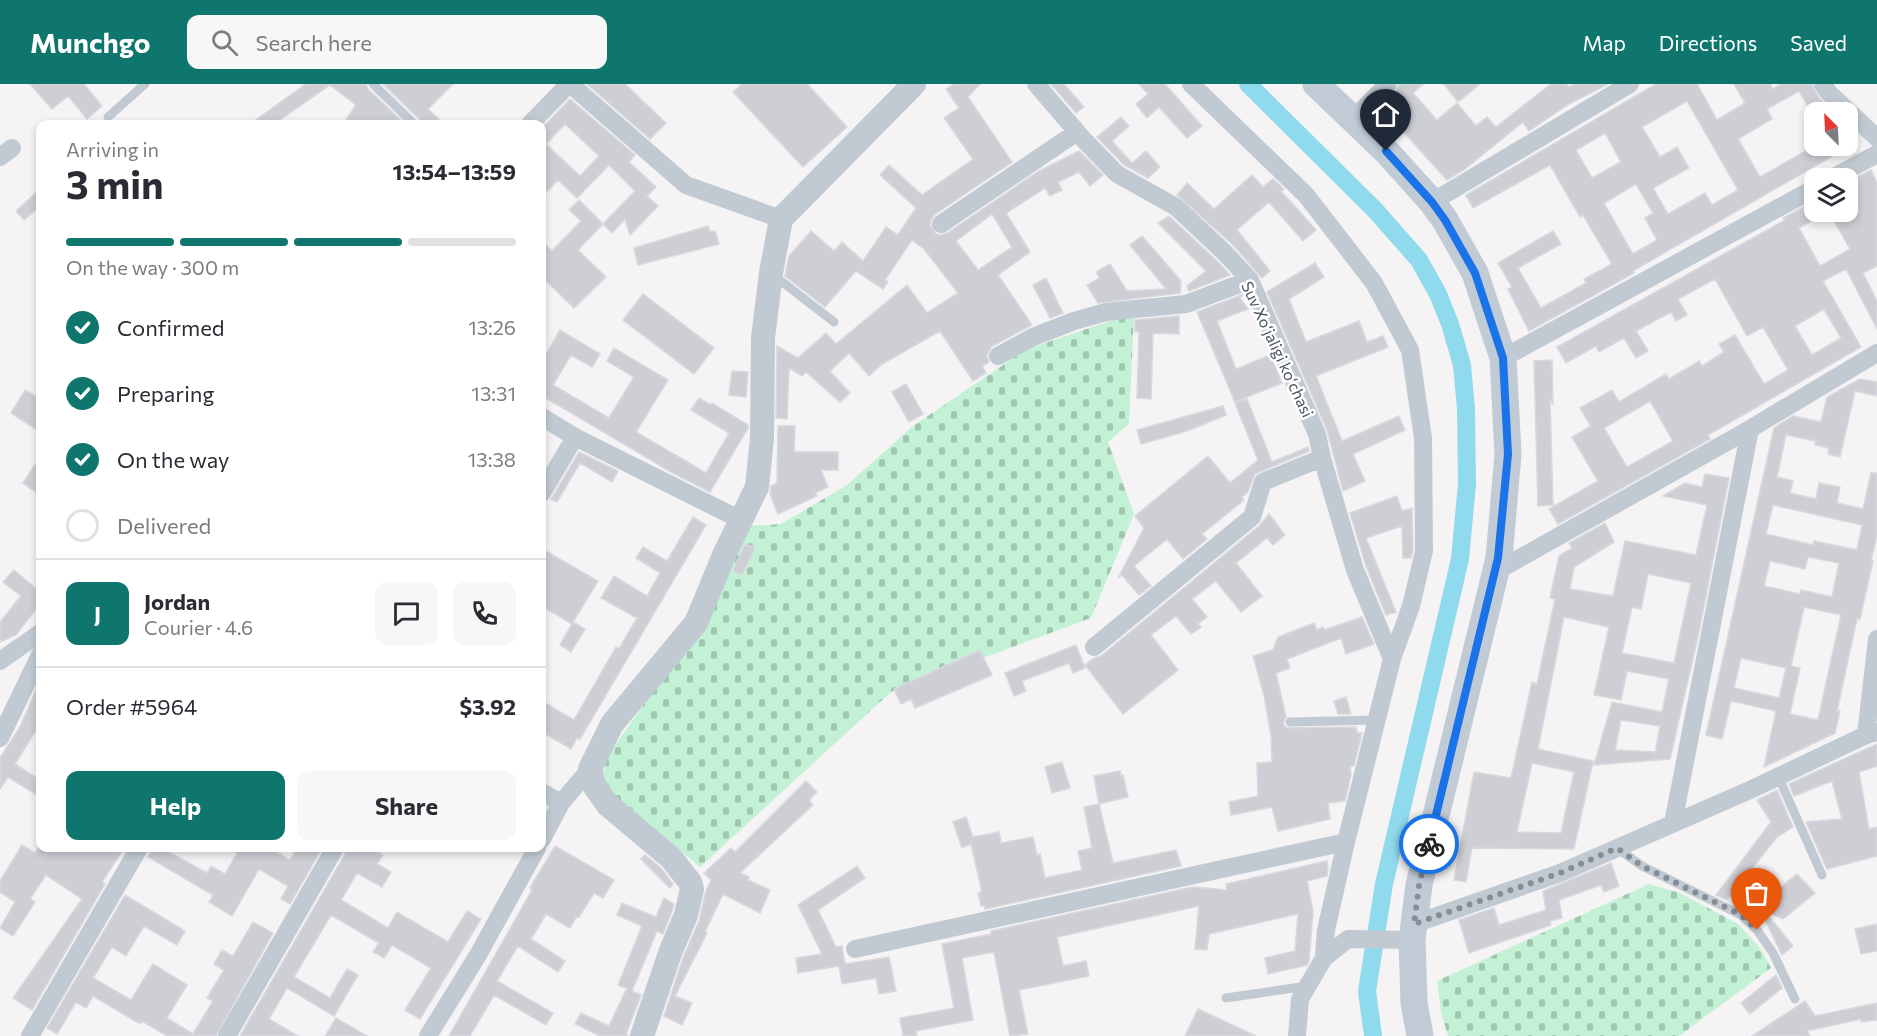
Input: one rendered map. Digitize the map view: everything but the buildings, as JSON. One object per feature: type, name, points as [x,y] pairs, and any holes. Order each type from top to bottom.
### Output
[{"type":"main road","points":[[1316,84],[1386,151],[1432,202],[1445,220],[1475,273],[1503,358],[1508,454],[1498,558],[1419,885],[1413,932],[1414,1003],[1420,1036]]},
{"type":"street","points":[[534,120],[569,84],[686,184],[781,219]]},
{"type":"street","points":[[546,831],[561,803],[590,769],[612,724],[696,623],[757,487],[762,438],[764,338],[771,273],[781,219],[914,84]]},
{"type":"street","name":"Suv Xoʻjaligi koʻchasi","points":[[1036,84],[1117,174],[1176,207],[1250,280],[1317,434],[1355,570],[1392,658]]},
{"type":"street","points":[[1191,84],[1306,195],[1374,283],[1410,350],[1423,438],[1424,551],[1411,606],[1392,658],[1346,842],[1326,930],[1324,958]]},
{"type":"street","points":[[1353,119],[1388,84]]},
{"type":"street","points":[[1432,202],[1630,84]]},
{"type":"street","points":[[1823,84],[1829,93],[1877,138]]},
{"type":"street","points":[[941,224],[1077,132]]},
{"type":"street","points":[[1851,168],[1877,154]]},
{"type":"street","points":[[1503,358],[1804,194]]},
{"type":"street","points":[[998,356],[1033,337],[1074,321],[1106,312],[1186,304],[1250,280]]},
{"type":"street","points":[[1495,572],[1750,429],[1877,353]]},
{"type":"street","points":[[546,420],[574,437],[741,519]]},
{"type":"street","points":[[1673,823],[1750,429]]},
{"type":"street","points":[[546,486],[574,437]]},
{"type":"street","points":[[1094,647],[1252,517],[1263,482],[1322,458]]},
{"type":"street","points":[[0,661],[36,636]]},
{"type":"street","points":[[1297,1036],[1300,999],[1324,958],[1348,939],[1413,932],[1560,873],[1778,777],[1871,733],[1877,639]]},
{"type":"street","points":[[0,738],[36,663]]},
{"type":"street","points":[[590,769],[595,787],[608,805],[670,858],[690,882],[692,890],[686,915],[670,953],[642,1036]]},
{"type":"street","points":[[546,794],[561,803]]},
{"type":"street","points":[[855,949],[1346,842]]},
{"type":"street","points":[[30,1036],[138,852]]},
{"type":"street","points":[[226,1036],[333,852]]},
{"type":"street","points":[[428,1036],[478,955],[535,852]]},
{"type":"lane","points":[[108,117],[145,84]]},
{"type":"lane","points":[[373,84],[410,120]]},
{"type":"lane","points":[[771,273],[834,322]]},
{"type":"lane","points":[[1290,722],[1376,720]]},
{"type":"lane","points":[[1778,777],[1822,875]]},
{"type":"lane","points":[[1617,848],[1642,866],[1741,915],[1757,930],[1773,953],[1796,999]]},
{"type":"lane","points":[[1226,998],[1307,986]]},
{"type":"green space","points":[[1134,313],[1129,424],[1108,442],[1134,514],[1091,618],[891,692],[700,867],[609,792],[604,773],[607,757],[698,627],[748,526],[781,524],[847,485],[913,426],[1027,349]]},
{"type":"green space","points":[[1649,884],[1680,893],[1738,924],[1760,948],[1771,968],[1679,1036],[1448,1036],[1441,1012],[1437,981]]},
{"type":"waterway","points":[[1248,84],[1375,210],[1419,260],[1438,294],[1462,365],[1466,409],[1467,484],[1460,559],[1384,884],[1367,991],[1373,1036]]},
{"type":"way so far","points":[[1429,844],[1419,885],[1414,924],[1560,873],[1617,848],[1642,866],[1741,915],[1757,930]]},
{"type":"route","points":[[1386,151],[1432,202],[1475,273],[1503,358],[1508,454],[1498,558],[1429,844]]}]
